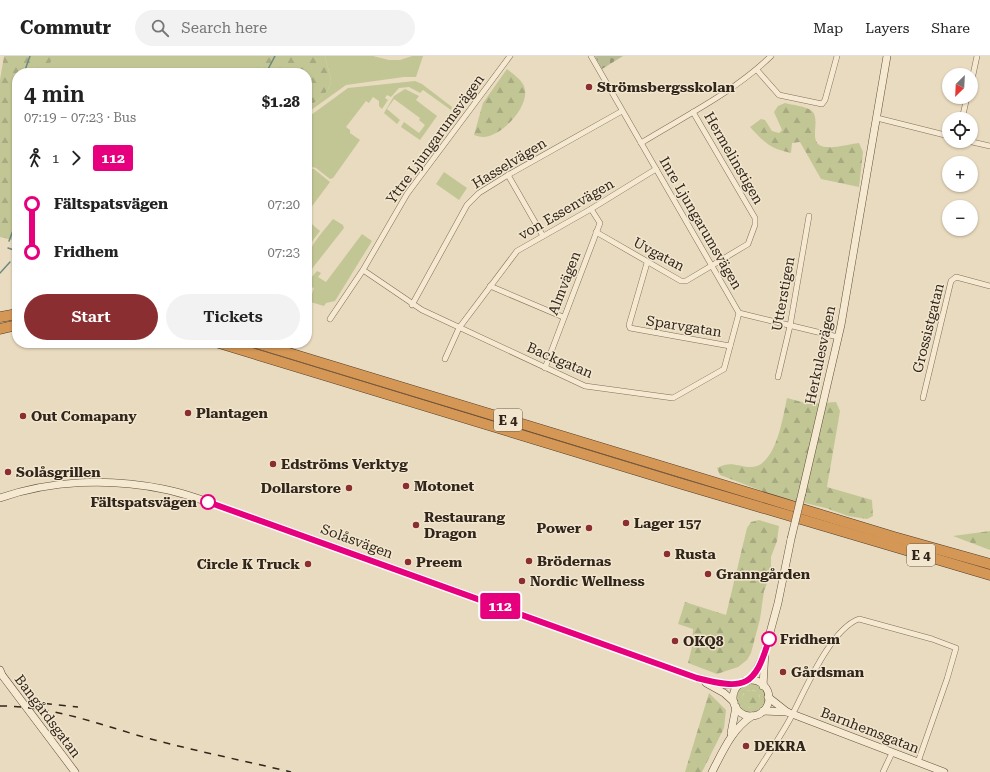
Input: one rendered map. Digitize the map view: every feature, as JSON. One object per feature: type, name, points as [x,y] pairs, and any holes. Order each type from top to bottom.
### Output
[{"type":"highway","points":[[0,317],[12,315]]},
{"type":"highway","points":[[0,329],[12,326]]},
{"type":"highway","name":"E 4","points":[[235,348],[990,575]]},
{"type":"highway","name":"E 4","points":[[272,348],[894,537],[989,564]]},
{"type":"street","name":"Yttre Ljungarumsvägen","points":[[330,319],[363,270],[407,194],[510,56]]},
{"type":"street","name":"Inre Ljungarumsvägen","points":[[591,56],[739,313]]},
{"type":"street","points":[[641,143],[725,93],[757,70],[771,56]]},
{"type":"street","points":[[757,70],[779,95],[822,104],[825,100],[837,56]]},
{"type":"street","points":[[974,68],[977,56]]},
{"type":"street","name":"Herkulesvägen","points":[[747,681],[756,672],[765,651],[778,603],[791,539],[838,337],[888,58]]},
{"type":"street","name":"Hasselvägen","points":[[412,305],[468,205],[479,193],[622,111]]},
{"type":"street","name":"Hermelinstigen","points":[[693,112],[755,218],[755,226],[748,244],[711,266]]},
{"type":"street","points":[[877,118],[942,134]]},
{"type":"street","points":[[978,143],[990,146]]},
{"type":"street","name":"von Essenvägen","points":[[445,359],[459,328],[518,251],[656,169]]},
{"type":"street","points":[[508,175],[543,236]]},
{"type":"street","name":"Almvägen","points":[[545,368],[563,317],[600,224],[591,209]]},
{"type":"street","name":"Utterstigen","points":[[778,377],[790,326],[809,216]]},
{"type":"street","name":"Uvgatan","points":[[596,232],[647,263],[681,281],[686,281],[711,266]]},
{"type":"street","name":"Sparvgatan","points":[[647,263],[629,325],[630,328],[730,346]]},
{"type":"street","name":"Backgatan","points":[[366,272],[412,305],[585,386],[673,398],[724,369],[739,313]]},
{"type":"street","name":"Grossistgatan","points":[[923,398],[951,281],[956,277],[990,286]]},
{"type":"street","points":[[490,286],[563,317]]},
{"type":"street","points":[[739,313],[838,337]]},
{"type":"street","name":"Solåsvägen","points":[[0,498],[23,490],[74,483],[129,484],[162,489],[187,495],[697,678],[723,684],[740,684]]},
{"type":"street","points":[[757,772],[826,652],[850,622],[859,619],[932,639],[956,648],[948,680],[918,762]]},
{"type":"street","name":"Herkulesvägen","points":[[763,686],[765,651]]},
{"type":"street","name":"Bangårdsgatan","points":[[0,673],[74,772]]},
{"type":"street","name":"Solåsvägen","points":[[697,678],[724,693],[735,705]]},
{"type":"street","points":[[712,772],[729,740],[742,722],[763,711],[767,704],[768,697],[763,686],[754,681],[747,681],[740,684],[734,692],[734,724],[729,740]]},
{"type":"street","name":"Barnhemsgatan","points":[[768,697],[790,713],[944,772]]},
{"type":"street","points":[[735,705],[743,714],[752,716]]},
{"type":"street","name":"Barnhemsgatan","points":[[763,711],[790,713]]},
{"type":"street","points":[[883,772],[892,753]]},
{"type":"green space","points":[[4,56],[52,56],[49,68],[12,68],[12,240],[0,237],[0,80]]},
{"type":"green space","points":[[12,56],[284,56],[278,68],[16,68]]},
{"type":"green space","points":[[255,56],[325,56],[331,79],[330,85],[322,97],[312,104],[312,68],[254,68],[258,61]]},
{"type":"green space","points":[[325,56],[373,56],[389,60],[400,60],[412,56],[423,56],[416,77],[404,77],[346,85],[312,109],[312,104],[322,97],[330,85],[331,79]]},
{"type":"green space","points":[[595,56],[623,56],[602,69]]},
{"type":"green space","points":[[507,69],[518,78],[523,84],[525,90],[525,97],[518,113],[505,127],[490,136],[483,137],[474,135],[483,103]]},
{"type":"green space","points":[[415,81],[422,84],[452,107],[451,110],[423,90],[420,93],[409,87],[399,88],[391,97],[387,95],[385,98],[388,100],[382,109],[379,106],[379,101],[373,97],[369,103],[366,101],[346,127],[350,130],[350,133],[360,140],[333,178],[330,179],[316,168],[312,167],[312,114],[348,88]]},
{"type":"green space","points":[[405,89],[419,96],[416,100],[437,116],[420,140],[401,127],[404,122],[419,133],[425,125],[419,120],[420,118],[394,99],[387,109],[400,120],[397,124],[384,113],[394,96]]},
{"type":"green space","points":[[785,103],[803,107],[812,111],[815,115],[815,138],[820,146],[835,147],[859,143],[863,152],[859,187],[821,179],[800,142],[792,143],[791,153],[784,151],[772,147],[759,137],[750,127],[761,119],[765,120],[772,131],[779,133],[782,130],[774,112],[778,106]]},
{"type":"green space","points":[[312,169],[330,182],[312,206]]},
{"type":"green space","points":[[444,172],[467,188],[459,200],[436,184]]},
{"type":"green space","points":[[333,219],[343,225],[344,228],[312,269],[312,248],[318,237]]},
{"type":"green space","points":[[312,224],[320,231],[312,241]]},
{"type":"green space","points":[[362,234],[372,241],[335,301],[326,303],[324,306],[312,302],[314,288],[312,287],[312,277],[317,271],[321,273],[318,277],[326,282]]},
{"type":"green space","points":[[787,398],[809,404],[836,402],[840,411],[827,487],[872,500],[873,516],[867,519],[848,516],[826,508],[775,496],[720,475],[717,468],[722,466],[733,464],[749,467],[758,465],[766,460],[777,440]]},
{"type":"green space","points":[[759,520],[779,526],[777,541],[771,557],[771,573],[764,591],[760,619],[751,653],[747,660],[738,667],[717,674],[688,663],[692,647],[693,629],[678,624],[685,602],[726,615],[747,528],[751,522]]},
{"type":"green space","points":[[990,531],[990,550],[953,536]]},
{"type":"green space","points":[[750,683],[758,686],[763,691],[766,699],[765,703],[756,712],[750,713],[740,708],[737,698],[741,688]],"holes":[[[749,690],[754,690],[760,696],[759,701],[756,706],[749,708],[742,699],[743,694]]]},
{"type":"green space","points":[[751,690],[757,693],[760,699],[757,705],[751,708],[745,705],[742,699],[745,693]]},
{"type":"green space","points":[[709,693],[726,710],[724,728],[702,772],[685,772]]},
{"type":"waterway","points":[[26,68],[30,56]]},
{"type":"waterway","points":[[269,68],[275,56]]},
{"type":"waterway","points":[[9,241],[12,233]]},
{"type":"waterway","points":[[8,248],[12,249]]},
{"type":"waterway","points":[[0,273],[10,262]]},
{"type":"railway","points":[[31,702],[78,707]]},
{"type":"railway","points":[[0,706],[36,709],[71,716],[159,741],[291,772]]},
{"type":"bus line","name":"112","points":[[208,502],[697,678],[731,685],[740,684],[747,681],[752,678],[756,672],[769,639]]},
{"type":"place","name":"Strömsbergsskolan","points":[[589,87]]},
{"type":"place","name":"Plantagen","points":[[188,413]]},
{"type":"place","name":"Out Comapany","points":[[23,416]]},
{"type":"place","name":"Edströms Verktyg","points":[[273,464]]},
{"type":"place","name":"Solåsgrillen","points":[[8,472]]},
{"type":"place","name":"Motonet","points":[[406,486]]},
{"type":"place","name":"Dollarstore","points":[[349,488]]},
{"type":"place","name":"Fältspatsvägen","points":[[208,502]]},
{"type":"place","name":"Lager 157","points":[[626,523]]},
{"type":"place","name":"Restaurang Dragon","points":[[416,525]]},
{"type":"place","name":"Power","points":[[589,528]]},
{"type":"place","name":"Rusta","points":[[667,554]]},
{"type":"place","name":"Brödernas","points":[[529,561]]},
{"type":"place","name":"Preem","points":[[408,562]]},
{"type":"place","name":"Circle K Truck","points":[[308,564]]},
{"type":"place","name":"Granngården","points":[[708,574]]},
{"type":"place","name":"Nordic Wellness","points":[[522,581]]},
{"type":"place","name":"Fridhem","points":[[769,639]]},
{"type":"place","name":"OKQ8","points":[[675,641]]},
{"type":"place","name":"Gårdsman","points":[[783,672]]},
{"type":"place","name":"DEKRA","points":[[746,746]]}]
